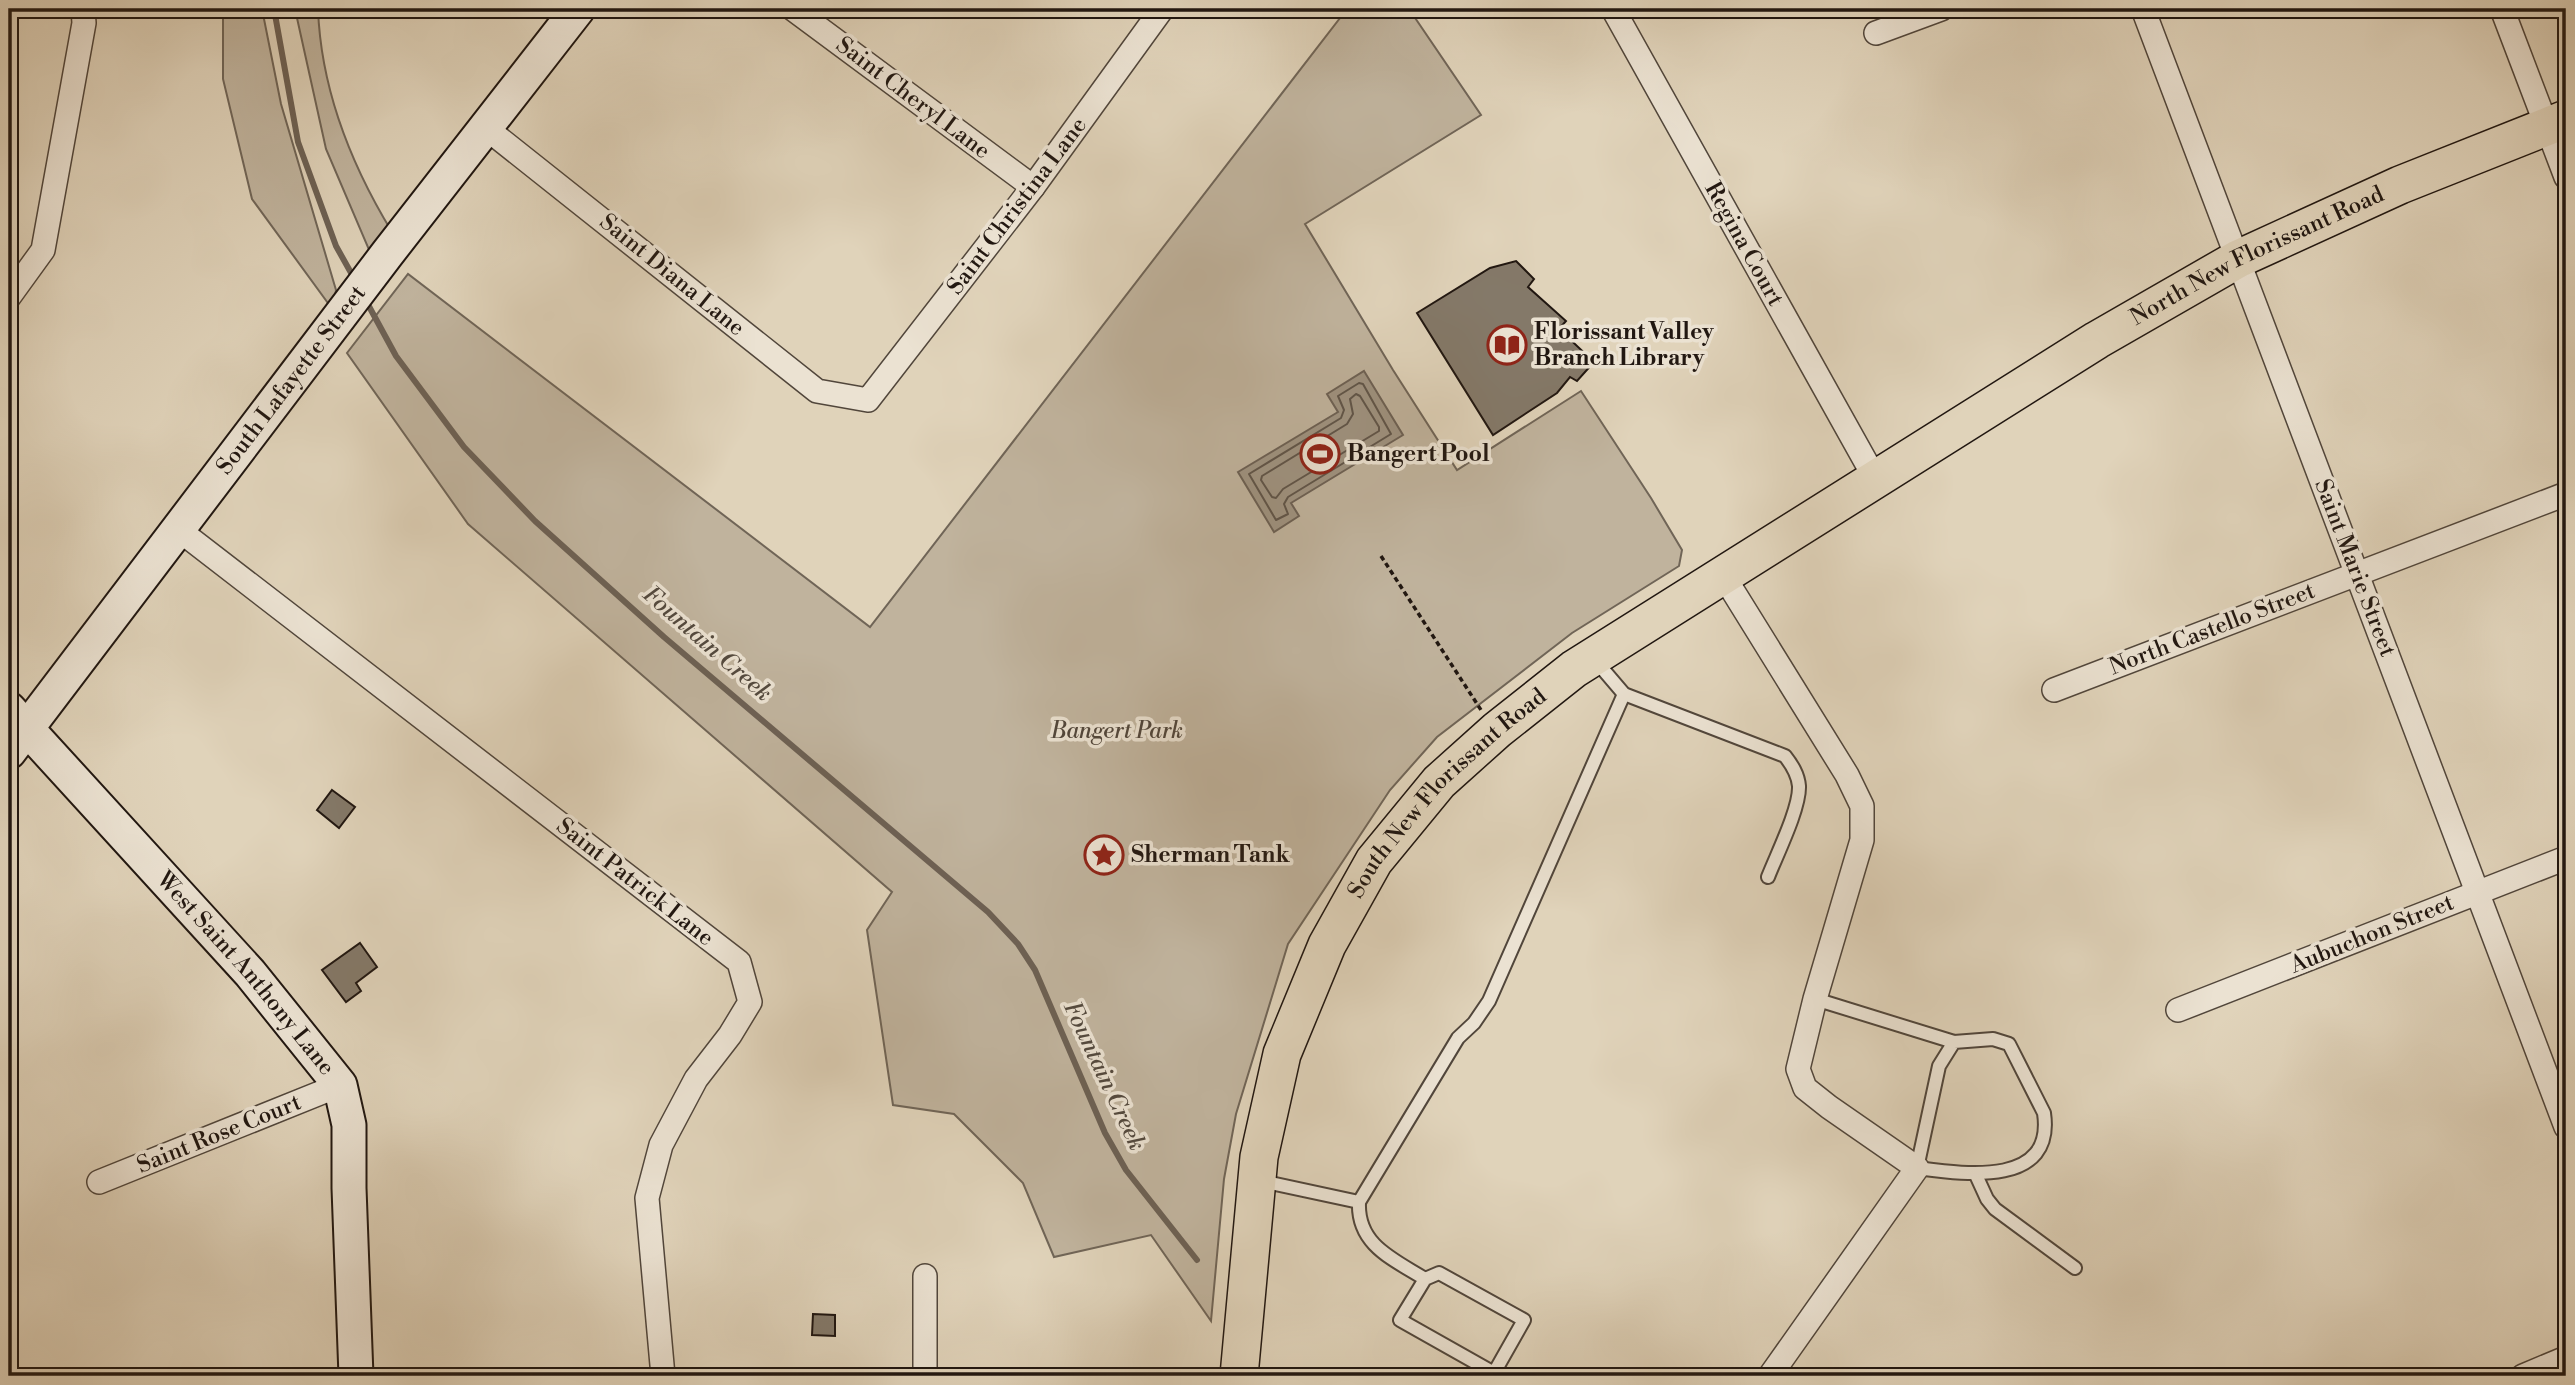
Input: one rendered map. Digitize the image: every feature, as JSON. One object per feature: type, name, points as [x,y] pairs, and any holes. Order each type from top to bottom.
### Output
[{"type":"main road","name":"North New Florissant Road","points":[[1964,424],[2097,340],[2238,259],[2400,185],[2556,123]]},
{"type":"main road","name":"South New Florissant Road","points":[[1239,1376],[1259,1157],[1282,1054],[1327,945],[1374,861],[1439,782],[1497,730],[1574,669],[1964,424]]},
{"type":"street","points":[[9,297],[43,250],[84,23],[83,9]]},
{"type":"street","name":"South Lafayette Street","points":[[14,731],[179,530],[387,254],[578,9]]},
{"type":"street","name":"Saint Cheryl Lane","points":[[793,9],[1033,187]]},
{"type":"street","name":"Saint Christina Lane","points":[[868,400],[1033,187],[1162,9]]},
{"type":"street","name":"Regina Court","points":[[1613,9],[1876,480]]},
{"type":"street","points":[[1877,33],[1941,9]]},
{"type":"street","name":"Saint Marie Street","points":[[2143,9],[2566,1127]]},
{"type":"street","points":[[2502,9],[2556,123],[2566,177]]},
{"type":"street","name":"Saint Diana Lane","points":[[486,128],[817,391],[868,400]]},
{"type":"street","name":"North Castello Street","points":[[2054,690],[2566,494]]},
{"type":"street","name":"Saint Patrick Lane","points":[[179,530],[739,962],[750,1002],[730,1035],[696,1079],[661,1145],[647,1198],[663,1376]]},
{"type":"street","points":[[1723,575],[1847,775],[1862,806],[1862,840],[1815,999],[1798,1069],[1805,1088],[1917,1168],[1770,1376]]},
{"type":"street","name":"West Saint Anthony Lane","points":[[14,731],[250,973],[340,1085],[349,1125],[356,1376]]},
{"type":"street","name":"Aubuchon Street","points":[[2178,1010],[2566,858]]},
{"type":"street","name":"Saint Rose Court","points":[[99,1182],[340,1085]]},
{"type":"street","points":[[925,1276],[925,1376]]},
{"type":"street","points":[[2523,1376],[2566,1359]]},
{"type":"lane","points":[[1593,657],[1624,694],[1785,756],[1794,768],[1799,785],[1798,799],[1768,877]]},
{"type":"lane","points":[[1425,1279],[1377,1249],[1358,1218],[1359,1202],[1458,1038],[1474,1023],[1489,1001],[1624,694]]},
{"type":"lane","points":[[1815,999],[1954,1042],[1993,1039],[2010,1044],[2044,1113],[2046,1125],[2035,1154],[2026,1163],[2011,1170],[1976,1175],[1917,1168],[1939,1066],[1954,1042]]},
{"type":"lane","points":[[1976,1175],[1987,1199],[1995,1209],[2075,1268]]},
{"type":"lane","points":[[1257,1180],[1359,1202]]},
{"type":"lane","points":[[1439,1273],[1524,1320],[1494,1373],[1400,1320],[1425,1279],[1439,1273]]},
{"type":"path","points":[[1381,555],[1477,705],[1497,730]]},
{"type":"green space","points":[[223,9],[262,9],[281,104],[336,290],[333,310],[252,199],[223,79]]},
{"type":"green space","points":[[295,9],[318,9],[325,68],[340,125],[363,179],[392,232],[373,259],[326,149]]},
{"type":"green space","name":"Bangert Park","points":[[1347,9],[1409,9],[1481,115],[1305,224],[1393,370],[1457,470],[1581,391],[1682,550],[1679,566],[1572,633],[1437,737],[1390,790],[1288,944],[1236,1114],[1224,1179],[1211,1321],[1151,1235],[1054,1257],[1023,1183],[954,1114],[893,1105],[867,930],[892,892],[468,524],[347,353],[408,274],[870,627]]},
{"type":"water","name":"Bangert Pool","points":[[1364,371],[1403,435],[1291,503],[1299,516],[1274,532],[1238,472],[1338,412],[1327,394]]},
{"type":"building","name":"Florissant Valley Branch Library","points":[[1516,261],[1534,279],[1528,287],[1566,321],[1559,329],[1594,362],[1577,381],[1570,377],[1557,393],[1493,435],[1417,313],[1490,268]]},
{"type":"building","points":[[332,790],[355,807],[339,828],[317,810]]},
{"type":"building","points":[[360,943],[377,967],[356,983],[361,991],[346,1002],[322,970]]},
{"type":"building","points":[[813,1314],[835,1315],[835,1336],[812,1335]]},
{"type":"waterway","name":"Fountain Creek","points":[[274,9],[298,142],[336,246],[355,280]]},
{"type":"waterway","name":"Fountain Creek","points":[[365,299],[396,356],[464,447],[535,521],[664,637],[988,912],[1018,944],[1035,970],[1105,1133],[1126,1170],[1197,1260]]},
{"type":"waterway","name":"Fountain Creek","points":[[1290,1373],[1293,1376]]},
{"type":"place","name":"Florissant Valley Branch Library","points":[[1507,345]]},
{"type":"place","name":"Bangert Pool","points":[[1320,454]]},
{"type":"place","name":"Sherman Tank","points":[[1104,855]]}]
